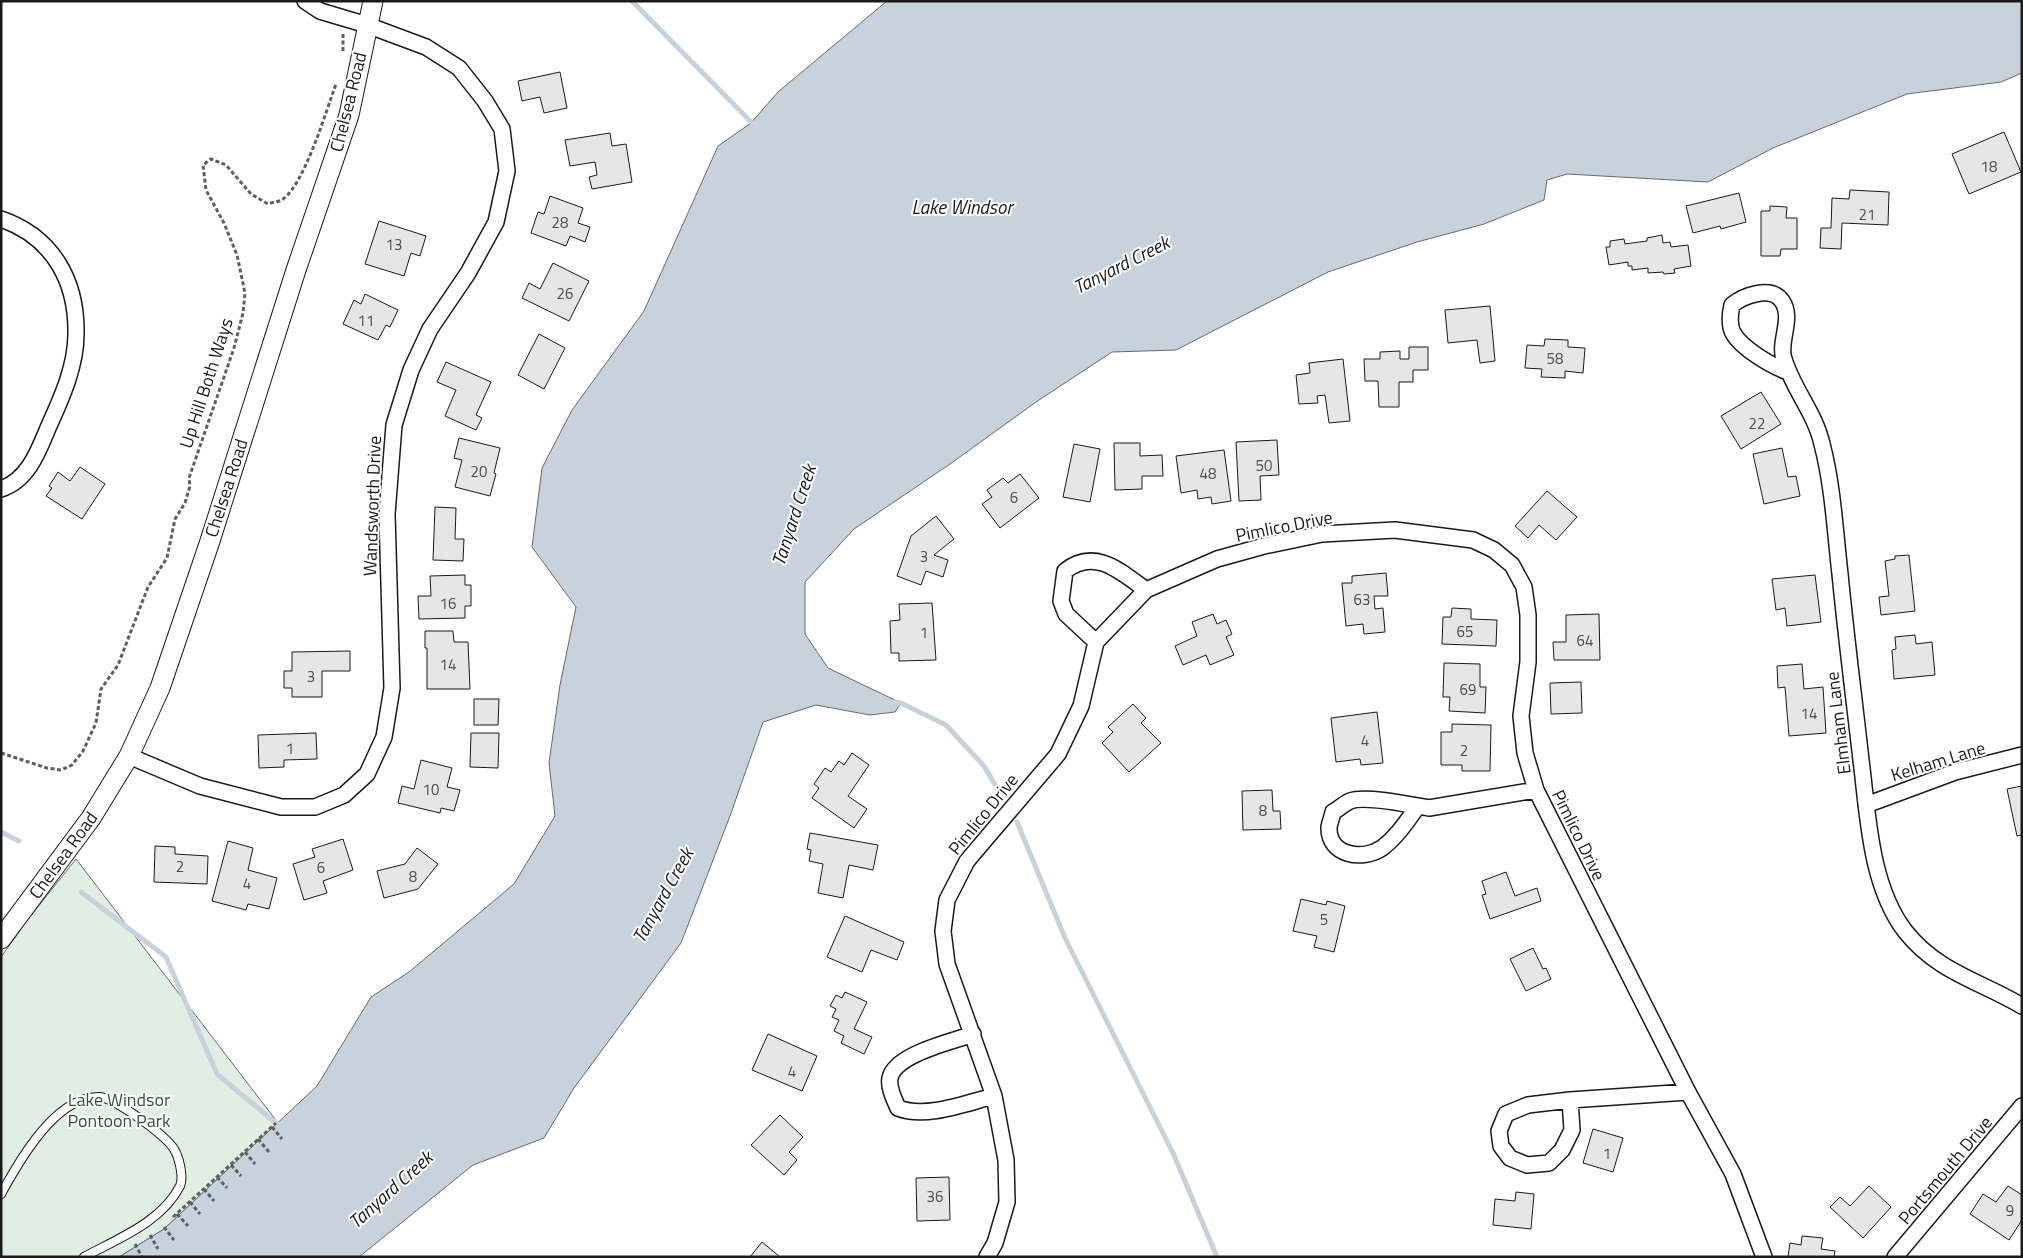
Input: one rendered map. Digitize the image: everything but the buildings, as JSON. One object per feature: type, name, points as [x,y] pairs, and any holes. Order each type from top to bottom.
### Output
[{"type":"street","name":"Wandsworth Drive","points":[[129,756],[200,786],[281,807],[315,807],[344,795],[367,774],[384,737],[392,688],[387,514],[394,425],[411,370],[430,329],[468,273],[496,222],[507,171],[502,129],[485,101],[459,68],[426,47],[367,25],[320,11],[305,1]]},
{"type":"street","name":"Chelsea Road","points":[[1,939],[91,818],[129,756],[163,679],[209,544],[296,270],[349,115],[373,1]]},
{"type":"street","points":[[1,219],[10,222],[44,243],[58,261],[69,283],[74,308],[76,335],[72,366],[63,396],[34,461],[23,475],[8,487],[1,489]]},
{"type":"street","name":"Elmham Lane","points":[[1788,372],[1775,367],[1758,355],[1739,341],[1732,332],[1730,323],[1732,305],[1740,298],[1747,295],[1765,293],[1775,295],[1782,300],[1786,312],[1782,356],[1788,372],[1811,412],[1822,443],[1832,503],[1870,840],[1879,874],[1890,903],[1904,930],[1922,949],[1958,975],[2022,1006]]},
{"type":"street","name":"Pimlico Drive","points":[[988,1257],[995,1243],[1007,1202],[1006,1160],[994,1096],[947,964],[943,931],[947,900],[967,861],[1058,754],[1082,706],[1096,642],[1146,590],[1217,560],[1264,546],[1322,534],[1396,530],[1473,540],[1494,550],[1512,565],[1524,587],[1528,615],[1528,662],[1521,716],[1525,753],[1536,790],[1688,1092],[1733,1174],[1764,1257]]},
{"type":"street","points":[[1096,642],[1066,614],[1061,602],[1065,571],[1074,563],[1102,562],[1109,564],[1146,590]]},
{"type":"street","name":"Kelham Lane","points":[[1866,805],[1955,772],[2022,755]]},
{"type":"street","points":[[1418,806],[1397,835],[1381,849],[1363,855],[1348,855],[1334,846],[1329,829],[1333,812],[1351,800],[1382,800],[1418,806],[1429,808],[1536,790]]},
{"type":"street","points":[[973,1034],[905,1058],[895,1067],[890,1079],[892,1094],[898,1108],[909,1112],[923,1112],[994,1096]]},
{"type":"street","points":[[1570,1100],[1572,1130],[1562,1150],[1549,1163],[1527,1165],[1510,1158],[1501,1146],[1499,1131],[1506,1114],[1528,1105],[1570,1100],[1688,1092]]},
{"type":"street","name":"Portsmouth Drive","points":[[1895,1257],[2022,1106]]},
{"type":"lane","points":[[1,1194],[18,1164],[36,1139],[55,1118],[69,1107],[84,1099],[100,1097],[116,1103],[159,1133],[174,1149],[180,1166],[181,1184],[167,1204],[139,1228],[84,1257]]},
{"type":"path","points":[[343,32],[343,56]]},
{"type":"path","name":"Up Hill Both Ways","points":[[1,753],[47,768],[61,770],[72,766],[83,752],[96,723],[101,689],[118,665],[148,587],[167,558],[175,520],[185,503],[190,486],[189,478],[234,348],[243,313],[245,293],[237,255],[224,223],[206,190],[203,166],[211,159],[226,165],[251,194],[268,204],[282,200],[294,187],[316,139],[336,83]]},
{"type":"path","points":[[127,1249],[164,1227],[276,1123]]},
{"type":"path","points":[[272,1127],[282,1139]]},
{"type":"path","points":[[258,1139],[269,1152]]},
{"type":"path","points":[[245,1152],[255,1164]]},
{"type":"path","points":[[231,1164],[241,1176]]},
{"type":"path","points":[[217,1177],[227,1188]]},
{"type":"path","points":[[204,1189],[214,1201]]},
{"type":"path","points":[[190,1202],[200,1214]]},
{"type":"path","points":[[177,1214],[188,1226]]},
{"type":"path","points":[[164,1227],[174,1240]]},
{"type":"path","points":[[150,1235],[158,1249]]},
{"type":"path","points":[[135,1244],[142,1257]]},
{"type":"green space","name":"Lake Windsor Pontoon Park","points":[[76,859],[278,1123],[164,1229],[119,1257],[1,1257],[1,957]]},
{"type":"water","name":"Lake Windsor","points":[[887,1],[2022,1],[2022,73],[2001,82],[1907,94],[1773,148],[1708,182],[1567,174],[1547,180],[1544,200],[1484,224],[1417,242],[1328,272],[1176,350],[1112,352],[1036,402],[950,464],[854,529],[805,582],[805,634],[828,668],[901,703],[895,712],[870,715],[816,705],[763,722],[730,816],[681,943],[574,1088],[544,1138],[473,1165],[359,1257],[119,1257],[164,1229],[317,1086],[371,997],[409,972],[514,884],[555,816],[549,763],[560,685],[576,607],[532,547],[542,468],[572,410],[644,311],[718,146],[751,123],[778,92]]},
{"type":"waterway","points":[[632,1],[756,127]]},
{"type":"waterway","points":[[894,702],[901,703],[946,725],[984,766],[1003,798]]},
{"type":"waterway","points":[[1017,822],[1065,938],[1173,1153],[1217,1257]]},
{"type":"waterway","points":[[1,832],[19,841]]},
{"type":"waterway","points":[[81,892],[166,957],[217,1074],[282,1128]]},
{"type":"water label","name":"Tanyard Creek","points":[[1121,264]]},
{"type":"water label","name":"Tanyard Creek","points":[[793,515]]},
{"type":"water label","name":"Tanyard Creek","points":[[662,895]]},
{"type":"water label","name":"Tanyard Creek","points":[[390,1189]]}]
